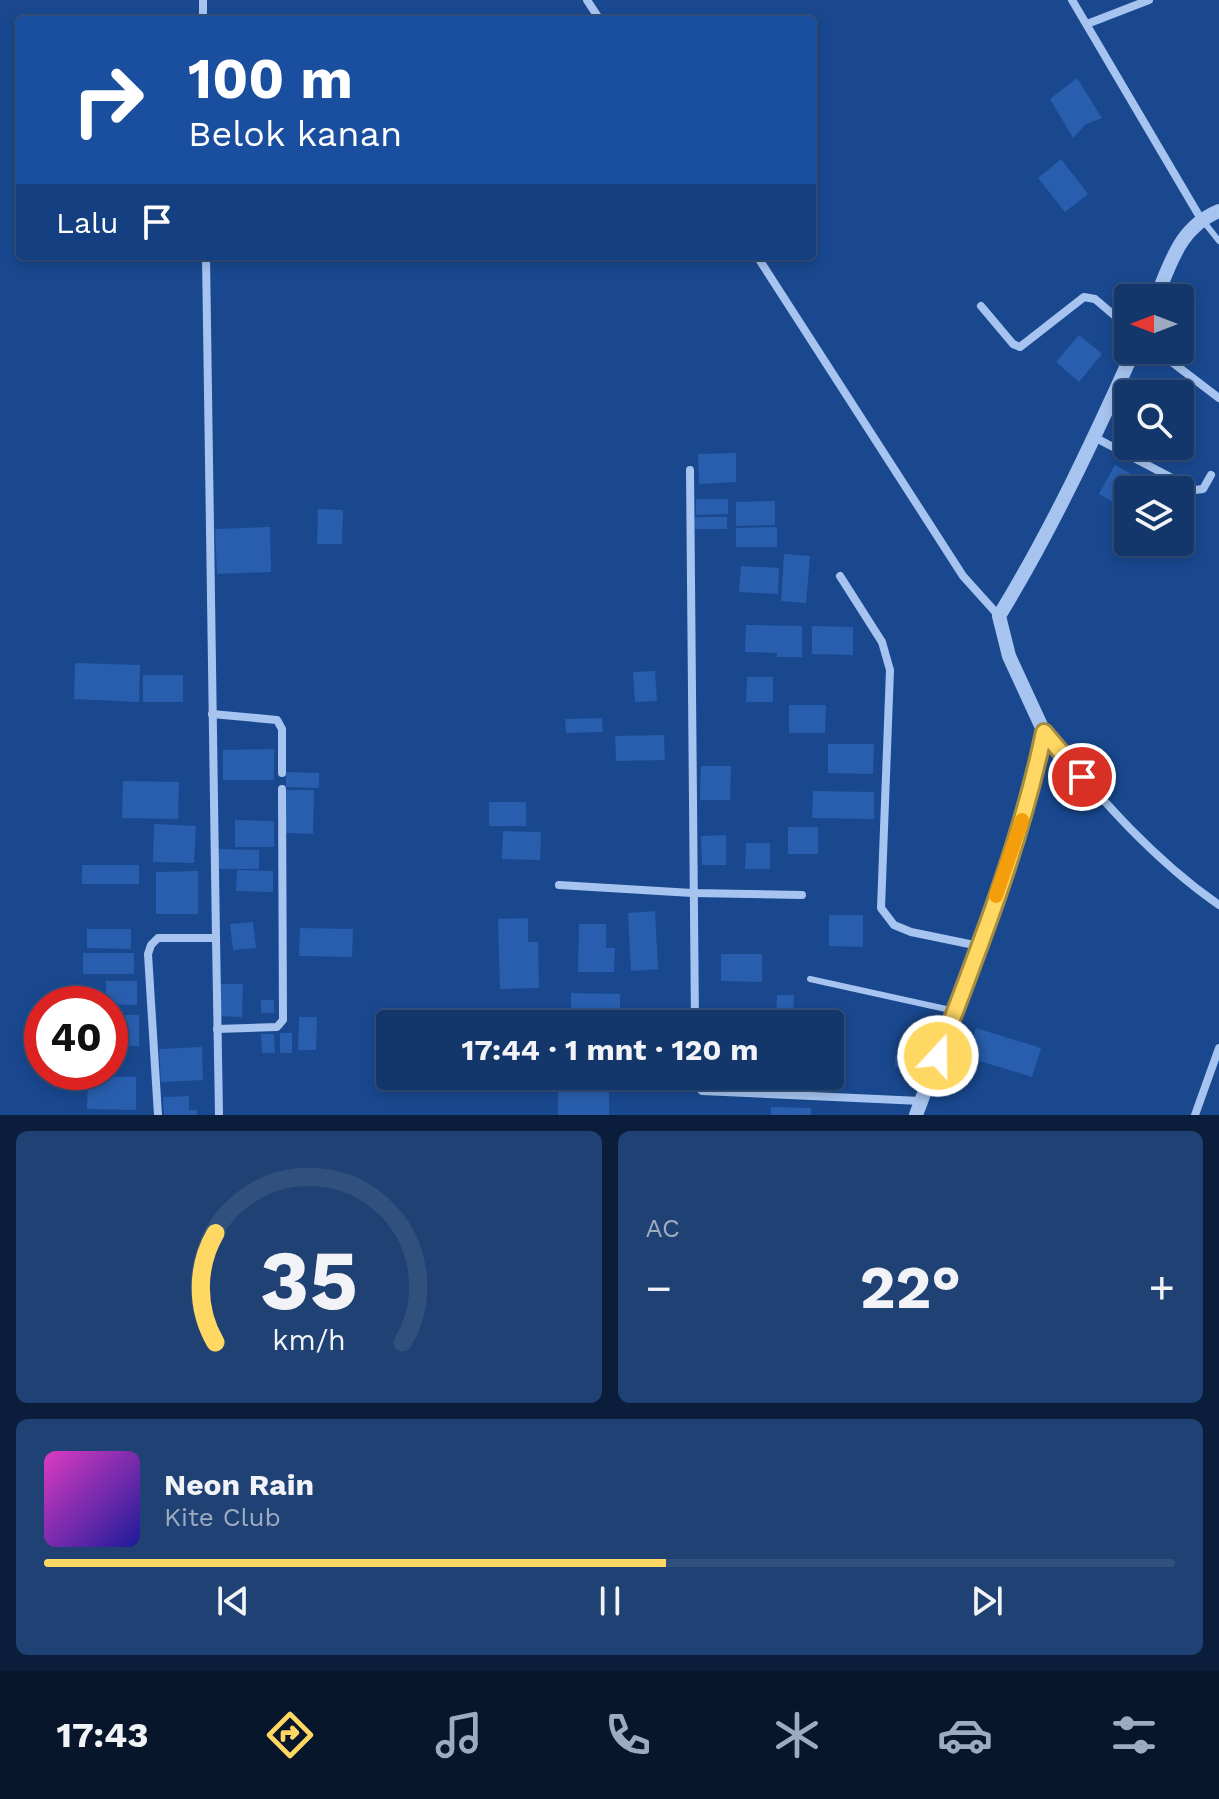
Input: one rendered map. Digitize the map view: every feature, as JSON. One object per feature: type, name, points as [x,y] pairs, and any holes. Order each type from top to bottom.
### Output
[{"type":"street","points":[[1072,0],[1201,219]]},
{"type":"street","points":[[1087,24],[1149,0]]},
{"type":"street","points":[[1162,284],[1179,244],[1201,219],[1219,211]]},
{"type":"street","points":[[206,260],[219,1115]]},
{"type":"street","points":[[760,260],[963,576],[999,616],[1009,656],[1044,732],[1121,822],[1183,880],[1219,905]]},
{"type":"street","points":[[981,306],[1013,344],[1020,347],[1084,297],[1095,299],[1114,315]]},
{"type":"street","points":[[999,616],[1030,565],[1128,364]]},
{"type":"street","points":[[1174,364],[1219,398]]},
{"type":"street","points":[[1094,437],[1195,490],[1203,489],[1211,475]]},
{"type":"street","points":[[690,470],[695,1010]]},
{"type":"street","points":[[840,576],[882,642],[890,670],[881,908],[894,925],[911,932],[979,946]]},
{"type":"street","points":[[212,714],[277,720],[282,729],[282,773]]},
{"type":"street","points":[[701,1090],[918,1108],[979,946],[1026,807],[1044,732]]},
{"type":"street","points":[[217,1029],[277,1027],[283,1020],[282,789]]},
{"type":"street","points":[[559,885],[692,893],[802,895]]},
{"type":"street","points":[[158,1115],[148,954],[158,938],[216,938]]},
{"type":"street","points":[[1195,1115],[1219,1048]]},
{"type":"lane","points":[[1201,219],[1219,241]]},
{"type":"lane","points":[[810,979],[955,1011]]},
{"type":"building","points":[[1077,78],[1102,118],[1086,124],[1073,138],[1050,99]]},
{"type":"building","points":[[1061,159],[1088,194],[1065,212],[1038,178]]},
{"type":"building","points":[[1079,335],[1102,354],[1079,382],[1056,362]]},
{"type":"building","points":[[736,453],[736,482],[699,484],[698,454]]},
{"type":"building","points":[[1115,465],[1134,476],[1114,476],[1114,503],[1099,494]]},
{"type":"building","points":[[696,499],[728,499],[728,514],[696,515]]},
{"type":"building","points":[[775,501],[775,525],[736,526],[736,502]]},
{"type":"building","points":[[318,509],[343,510],[342,544],[317,544]]},
{"type":"building","points":[[695,517],[727,517],[727,529],[694,529]]},
{"type":"building","points":[[270,527],[271,572],[217,574],[215,529]]},
{"type":"building","points":[[777,527],[777,547],[736,547],[736,528]]},
{"type":"building","points":[[784,554],[810,556],[806,603],[781,601]]},
{"type":"building","points":[[741,566],[779,568],[778,594],[739,592]]},
{"type":"building","points":[[746,625],[802,626],[802,657],[745,652]]},
{"type":"building","points":[[812,626],[853,627],[853,655],[812,654]]},
{"type":"building","points":[[75,663],[140,665],[139,702],[74,699]]},
{"type":"building","points":[[655,671],[657,701],[635,702],[633,672]]},
{"type":"building","points":[[143,675],[183,675],[183,702],[143,702]]},
{"type":"building","points":[[747,677],[773,677],[773,702],[746,702]]},
{"type":"building","points":[[789,705],[826,705],[825,733],[789,733]]},
{"type":"building","points":[[602,718],[603,732],[566,733],[565,719]]},
{"type":"building","points":[[664,735],[665,760],[616,761],[615,736]]},
{"type":"building","points":[[828,744],[874,744],[873,774],[828,773]]},
{"type":"building","points":[[274,749],[274,780],[223,780],[223,750]]},
{"type":"building","points":[[701,766],[731,766],[730,800],[700,800]]},
{"type":"building","points":[[286,772],[319,773],[319,788],[286,787]]},
{"type":"building","points":[[123,781],[179,782],[178,819],[122,818]]},
{"type":"building","points":[[286,790],[314,790],[313,834],[286,833]]},
{"type":"building","points":[[813,791],[874,792],[874,819],[812,818]]},
{"type":"building","points":[[489,802],[526,802],[526,826],[489,826]]},
{"type":"building","points":[[235,820],[274,821],[274,847],[235,847]]},
{"type":"building","points":[[154,824],[196,826],[194,863],[153,862]]},
{"type":"building","points":[[788,827],[818,827],[818,854],[788,854]]},
{"type":"building","points":[[503,831],[541,832],[540,860],[502,859]]},
{"type":"building","points":[[726,835],[726,865],[702,865],[701,836]]},
{"type":"building","points":[[746,843],[770,843],[770,869],[745,869]]},
{"type":"building","points":[[219,849],[259,850],[259,869],[219,869]]},
{"type":"building","points":[[82,865],[139,865],[139,884],[82,884]]},
{"type":"building","points":[[237,870],[273,871],[273,892],[236,891]]},
{"type":"building","points":[[198,871],[198,914],[156,914],[156,872]]},
{"type":"building","points":[[655,911],[658,969],[631,971],[628,913]]},
{"type":"building","points":[[829,915],[863,915],[863,947],[829,946]]},
{"type":"building","points":[[528,918],[528,942],[538,942],[539,988],[500,989],[498,919]]},
{"type":"building","points":[[253,922],[256,948],[233,950],[230,924]]},
{"type":"building","points":[[579,924],[606,924],[606,948],[615,948],[614,972],[578,972]]},
{"type":"building","points":[[300,928],[353,929],[352,957],[299,956]]},
{"type":"building","points":[[87,929],[131,929],[131,949],[87,948]]},
{"type":"building","points":[[83,953],[134,953],[134,974],[83,974]]},
{"type":"building","points":[[721,954],[762,954],[762,982],[721,981]]},
{"type":"building","points":[[106,981],[137,981],[137,1005],[128,1005],[128,986],[106,986]]},
{"type":"building","points":[[219,984],[243,984],[242,1017],[218,1016]]},
{"type":"building","points":[[571,993],[620,994],[620,1010],[571,1010]]},
{"type":"building","points":[[777,995],[794,995],[793,1010],[776,1010]]},
{"type":"building","points":[[261,1000],[274,1000],[274,1013],[261,1013]]},
{"type":"building","points":[[128,1015],[139,1015],[139,1046],[128,1046]]},
{"type":"building","points":[[299,1017],[317,1017],[316,1050],[298,1050]]},
{"type":"building","points":[[976,1028],[1041,1048],[1032,1077],[967,1057]]},
{"type":"building","points":[[280,1033],[292,1033],[292,1053],[280,1053]]},
{"type":"building","points":[[261,1034],[274,1034],[275,1053],[262,1053]]},
{"type":"building","points":[[202,1047],[203,1080],[161,1082],[159,1049]]},
{"type":"building","points":[[895,1055],[925,1055],[925,1067],[895,1067]]},
{"type":"building","points":[[128,1077],[136,1077],[136,1110],[87,1109],[88,1090],[128,1090]]},
{"type":"building","points":[[558,1090],[609,1090],[609,1115],[558,1115]]},
{"type":"building","points":[[189,1096],[189,1110],[197,1110],[197,1115],[164,1115],[163,1097]]},
{"type":"building","points":[[771,1107],[811,1108],[811,1115],[771,1115]]},
{"type":"slow traffic","points":[[996,896],[1022,820]]},
{"type":"route","points":[[938,1056],[1026,807],[1044,732],[1082,777]]}]
